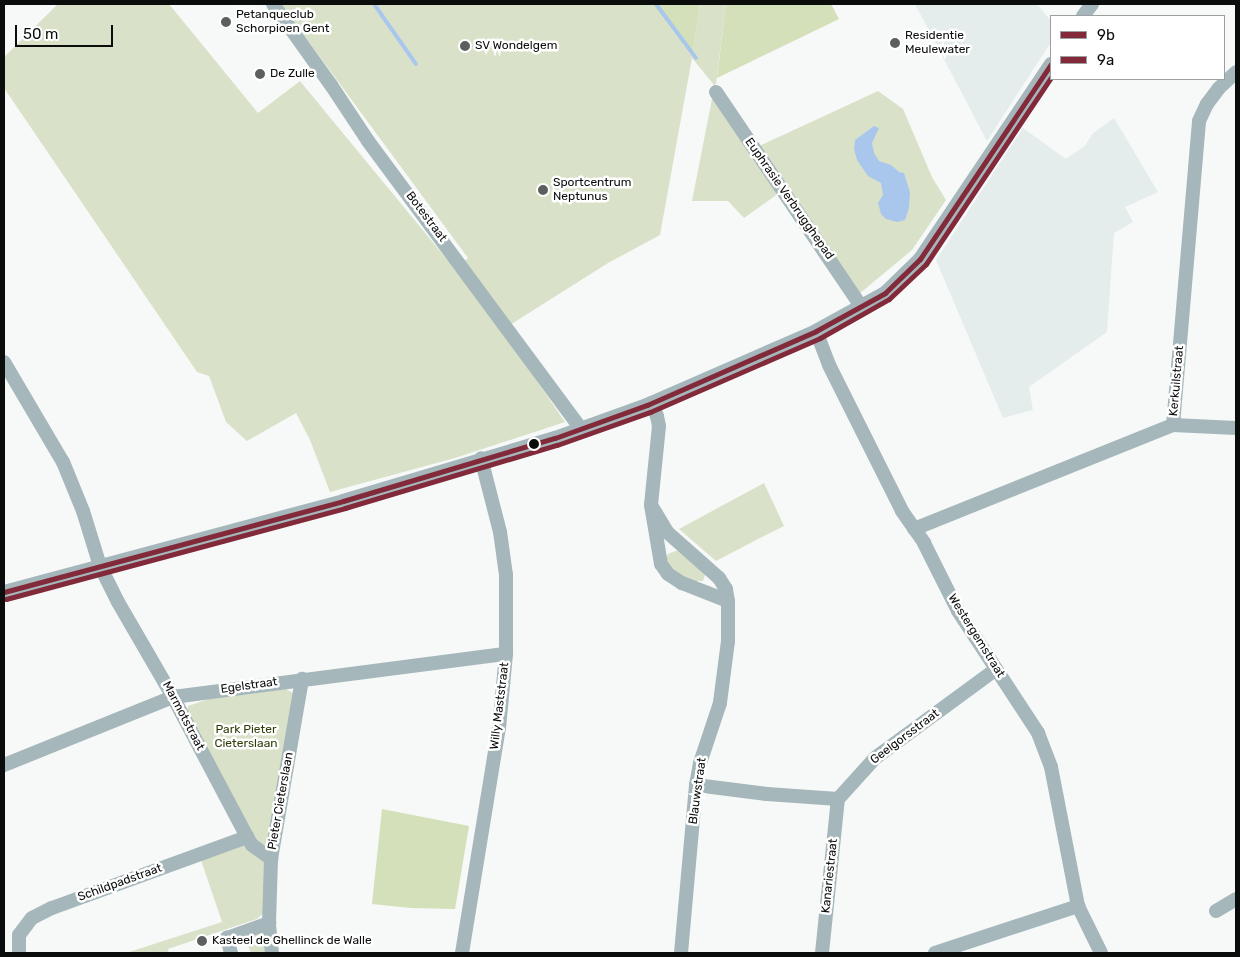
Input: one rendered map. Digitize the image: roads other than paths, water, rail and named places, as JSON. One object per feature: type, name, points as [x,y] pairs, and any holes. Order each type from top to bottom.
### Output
[{"type":"street","name":"Botestraat","points":[[273,4],[368,141],[581,429]]},
{"type":"street","points":[[1084,15],[1092,4]]},
{"type":"street","points":[[4,592],[343,501],[581,429],[650,403],[816,331],[884,293],[920,259],[1050,65]]},
{"type":"street","name":"Kerkuilstraat","points":[[914,529],[1173,425],[1199,121],[1219,88],[1236,72]]},
{"type":"street","name":"Euphrasie Verbrugghepad","points":[[716,92],[861,306]]},
{"type":"street","name":"Westergemstraat","points":[[816,331],[829,365],[902,511],[914,529],[958,611],[1038,733],[1052,767],[1078,906],[1101,953]]},
{"type":"street","name":"Marmotstraat","points":[[4,362],[63,462],[83,511],[100,566],[173,697],[247,837],[257,849],[271,859]]},
{"type":"street","points":[[650,403],[657,416],[659,426],[651,505],[658,558],[664,570],[682,584],[728,601]]},
{"type":"street","points":[[1173,425],[1236,428]]},
{"type":"street","name":"Willy Maststraat","points":[[462,953],[499,728],[506,654],[506,575],[500,532],[481,458]]},
{"type":"street","name":"Blauwstraat","points":[[651,505],[659,521],[676,542],[719,578],[726,589],[728,601],[728,641],[720,703],[700,763],[696,785],[681,953]]},
{"type":"street","name":"Egelstraat","points":[[4,765],[173,697],[506,654]]},
{"type":"street","name":"Geelgorsstraat","points":[[838,798],[875,758],[995,670]]},
{"type":"street","name":"Pieter Cieterslaan","points":[[272,953],[270,922],[271,859],[302,679]]},
{"type":"street","points":[[696,785],[767,794],[838,798]]},
{"type":"street","name":"Kanariestraat","points":[[822,953],[838,798]]},
{"type":"street","name":"Schildpadstraat","points":[[19,953],[19,935],[32,918],[52,908],[247,837]]},
{"type":"street","points":[[1216,911],[1236,898]]},
{"type":"street","points":[[935,953],[1078,906]]},
{"type":"street","points":[[231,953],[227,938],[270,922]]},
{"type":"water","points":[[874,126],[879,128],[872,143],[874,153],[879,161],[891,165],[899,172],[904,173],[910,192],[909,208],[905,220],[897,222],[886,219],[881,214],[878,203],[883,195],[881,183],[868,176],[857,160],[854,149],[855,140]]},
{"type":"waterway","points":[[374,4],[416,64]]},
{"type":"waterway","points":[[656,4],[696,58]]},
{"type":"place","name":"Petanqueclub Schorpioen Gent","points":[[226,22]]},
{"type":"place","name":"Residentie Meulewater","points":[[895,43]]},
{"type":"place","name":"SV Wondelgem","points":[[465,46]]},
{"type":"place","name":"De Zulle","points":[[260,74]]},
{"type":"place","name":"Sportcentrum Neptunus","points":[[543,190]]},
{"type":"place","name":"Kasteel de Ghellinck de Walle","points":[[202,941]]},
{"type":"park label","name":"Park Pieter Cieterslaan","points":[[246,737]]}]
